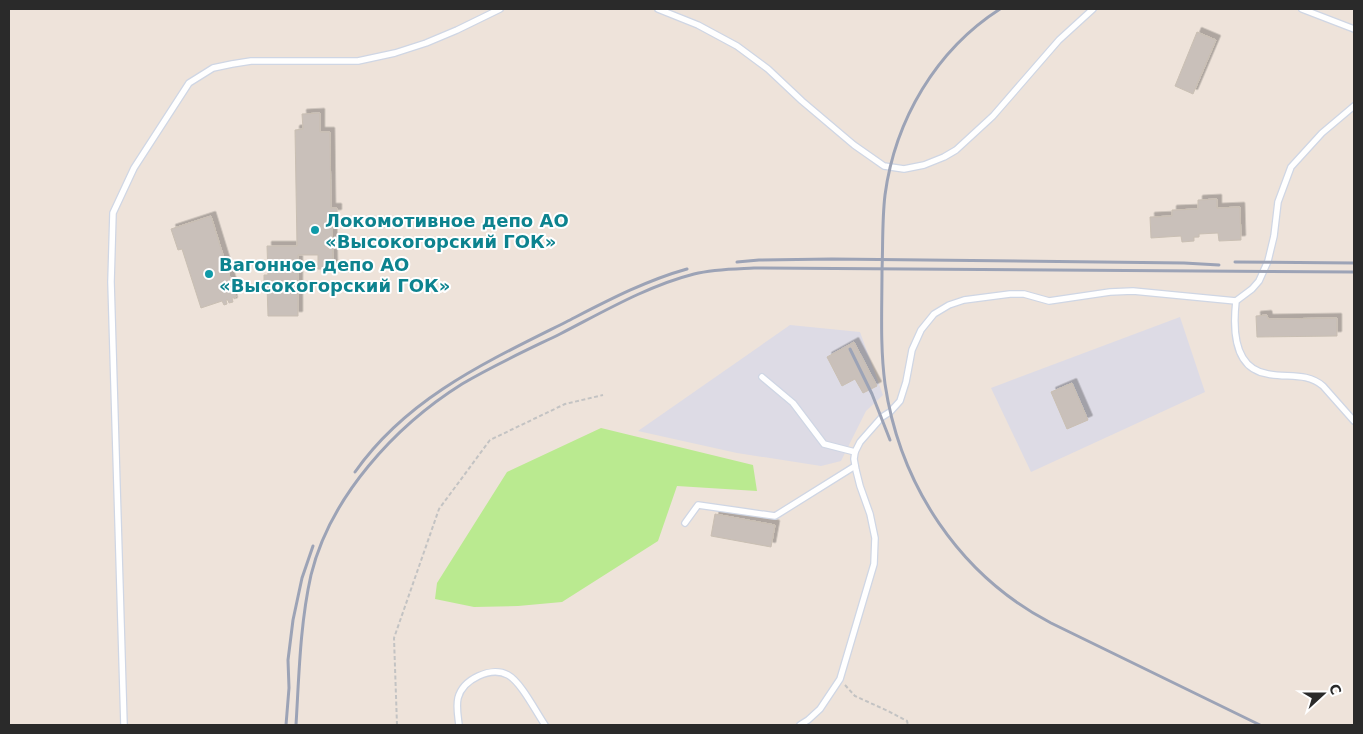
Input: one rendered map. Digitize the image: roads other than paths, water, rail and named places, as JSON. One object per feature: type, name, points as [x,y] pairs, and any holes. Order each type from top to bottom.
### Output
[{"type":"lane","points":[[124,725],[111,282],[114,213],[134,168],[189,83],[212,68],[252,61],[358,61],[395,53],[426,43],[500,9]]},
{"type":"lane","points":[[658,9],[698,25],[737,46],[768,69],[854,145],[884,166],[904,168],[924,165],[956,150],[993,116],[1058,40],[1092,9]]},
{"type":"lane","points":[[1302,9],[1354,29]]},
{"type":"lane","points":[[800,725],[820,709],[840,679],[874,564],[875,538],[870,514],[855,466],[855,452],[860,442],[882,417],[890,412],[900,401],[912,350],[921,330],[934,314],[949,305],[974,298],[1010,294],[1024,294],[1049,301],[1110,292],[1134,291],[1236,301],[1259,281],[1268,262],[1274,236],[1278,202],[1291,167],[1322,133],[1354,106]]},
{"type":"lane","points":[[1236,301],[1235,334],[1243,359],[1251,368],[1268,374],[1304,377],[1318,381],[1354,421]]},
{"type":"lane","points":[[762,377],[793,403],[824,444],[855,452]]},
{"type":"lane","points":[[686,523],[698,505],[774,516],[855,466]]},
{"type":"lane","points":[[459,725],[458,696],[463,688],[472,679],[485,673],[496,671],[507,675],[518,684],[544,725]]},
{"type":"railway","points":[[1000,9],[956,45],[938,66],[922,89],[909,114],[898,140],[890,167],[883,223],[882,356],[885,384],[893,421],[904,457],[920,491],[939,523],[962,553],[988,580],[1018,603],[1051,623],[1260,725]]},
{"type":"railway","points":[[737,262],[832,259],[1219,265]]},
{"type":"railway","points":[[1235,262],[1354,263]]},
{"type":"railway","points":[[296,725],[302,631],[311,575],[320,546],[333,518],[349,491],[368,466],[413,421],[462,384],[642,292],[702,272],[754,268],[1354,272]]},
{"type":"railway","points":[[355,472],[376,446],[399,423],[450,384],[507,352],[610,300],[640,286],[687,269]]},
{"type":"railway","points":[[850,349],[872,394],[890,440]]},
{"type":"railway","points":[[286,725],[289,688],[288,660],[293,620],[302,578],[313,546]]},
{"type":"place","name":"Локомотивное депо АО «Высокогорский ГОК»","points":[[315,230]]},
{"type":"place","name":"Вагонное депо АО «Высокогорский ГОК»","points":[[209,274]]}]
